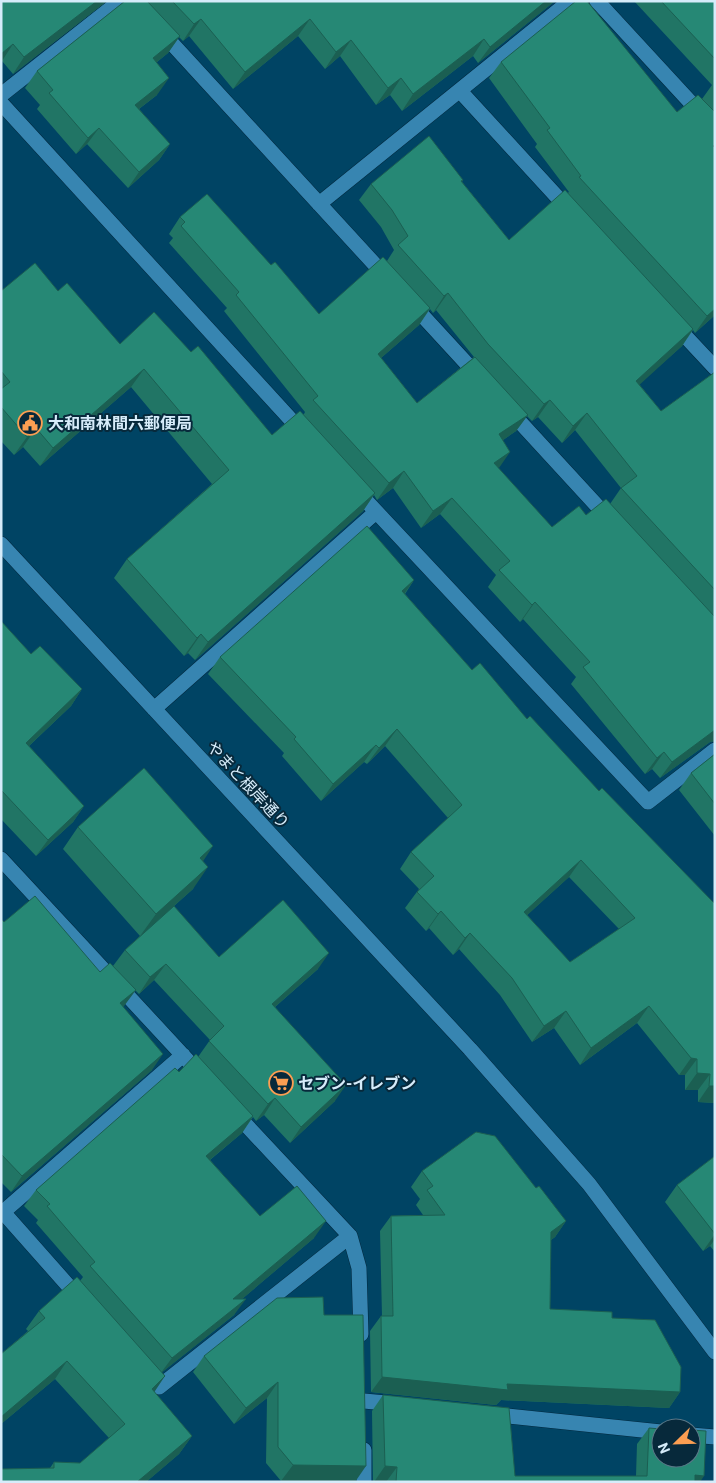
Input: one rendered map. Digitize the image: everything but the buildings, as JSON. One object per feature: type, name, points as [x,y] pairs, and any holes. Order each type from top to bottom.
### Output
[{"type":"street","points":[[1,96],[120,1]]},
{"type":"street","points":[[133,1],[487,386]]},
{"type":"street","points":[[319,204],[570,1]]},
{"type":"street","points":[[597,1],[715,128]]},
{"type":"street","points":[[460,91],[581,222]]},
{"type":"street","points":[[1,103],[316,446]]},
{"type":"street","points":[[661,310],[715,368]]},
{"type":"street","points":[[500,400],[621,531]]},
{"type":"street","points":[[343,476],[648,802],[715,750]]},
{"type":"street","points":[[154,709],[376,512]]},
{"type":"street","name":"やまと根岸通り","points":[[1,544],[470,1049],[589,1184],[715,1352]]},
{"type":"street","points":[[1,859],[350,1236],[359,1268],[362,1353]]},
{"type":"street","points":[[87,1307],[2,1212],[183,1055]]},
{"type":"street","points":[[133,1358],[159,1387],[350,1236]]},
{"type":"street","points":[[363,1382],[364,1419]]},
{"type":"street","points":[[364,1401],[413,1406]]},
{"type":"street","points":[[473,1412],[651,1431]]},
{"type":"street","points":[[701,1436],[715,1437]]},
{"type":"street","points":[[364,1437],[364,1482]]},
{"type":"place","name":"大和南林間六郵便局","points":[[30,423]]},
{"type":"place","name":"セブン-イレブン","points":[[281,1083]]}]
